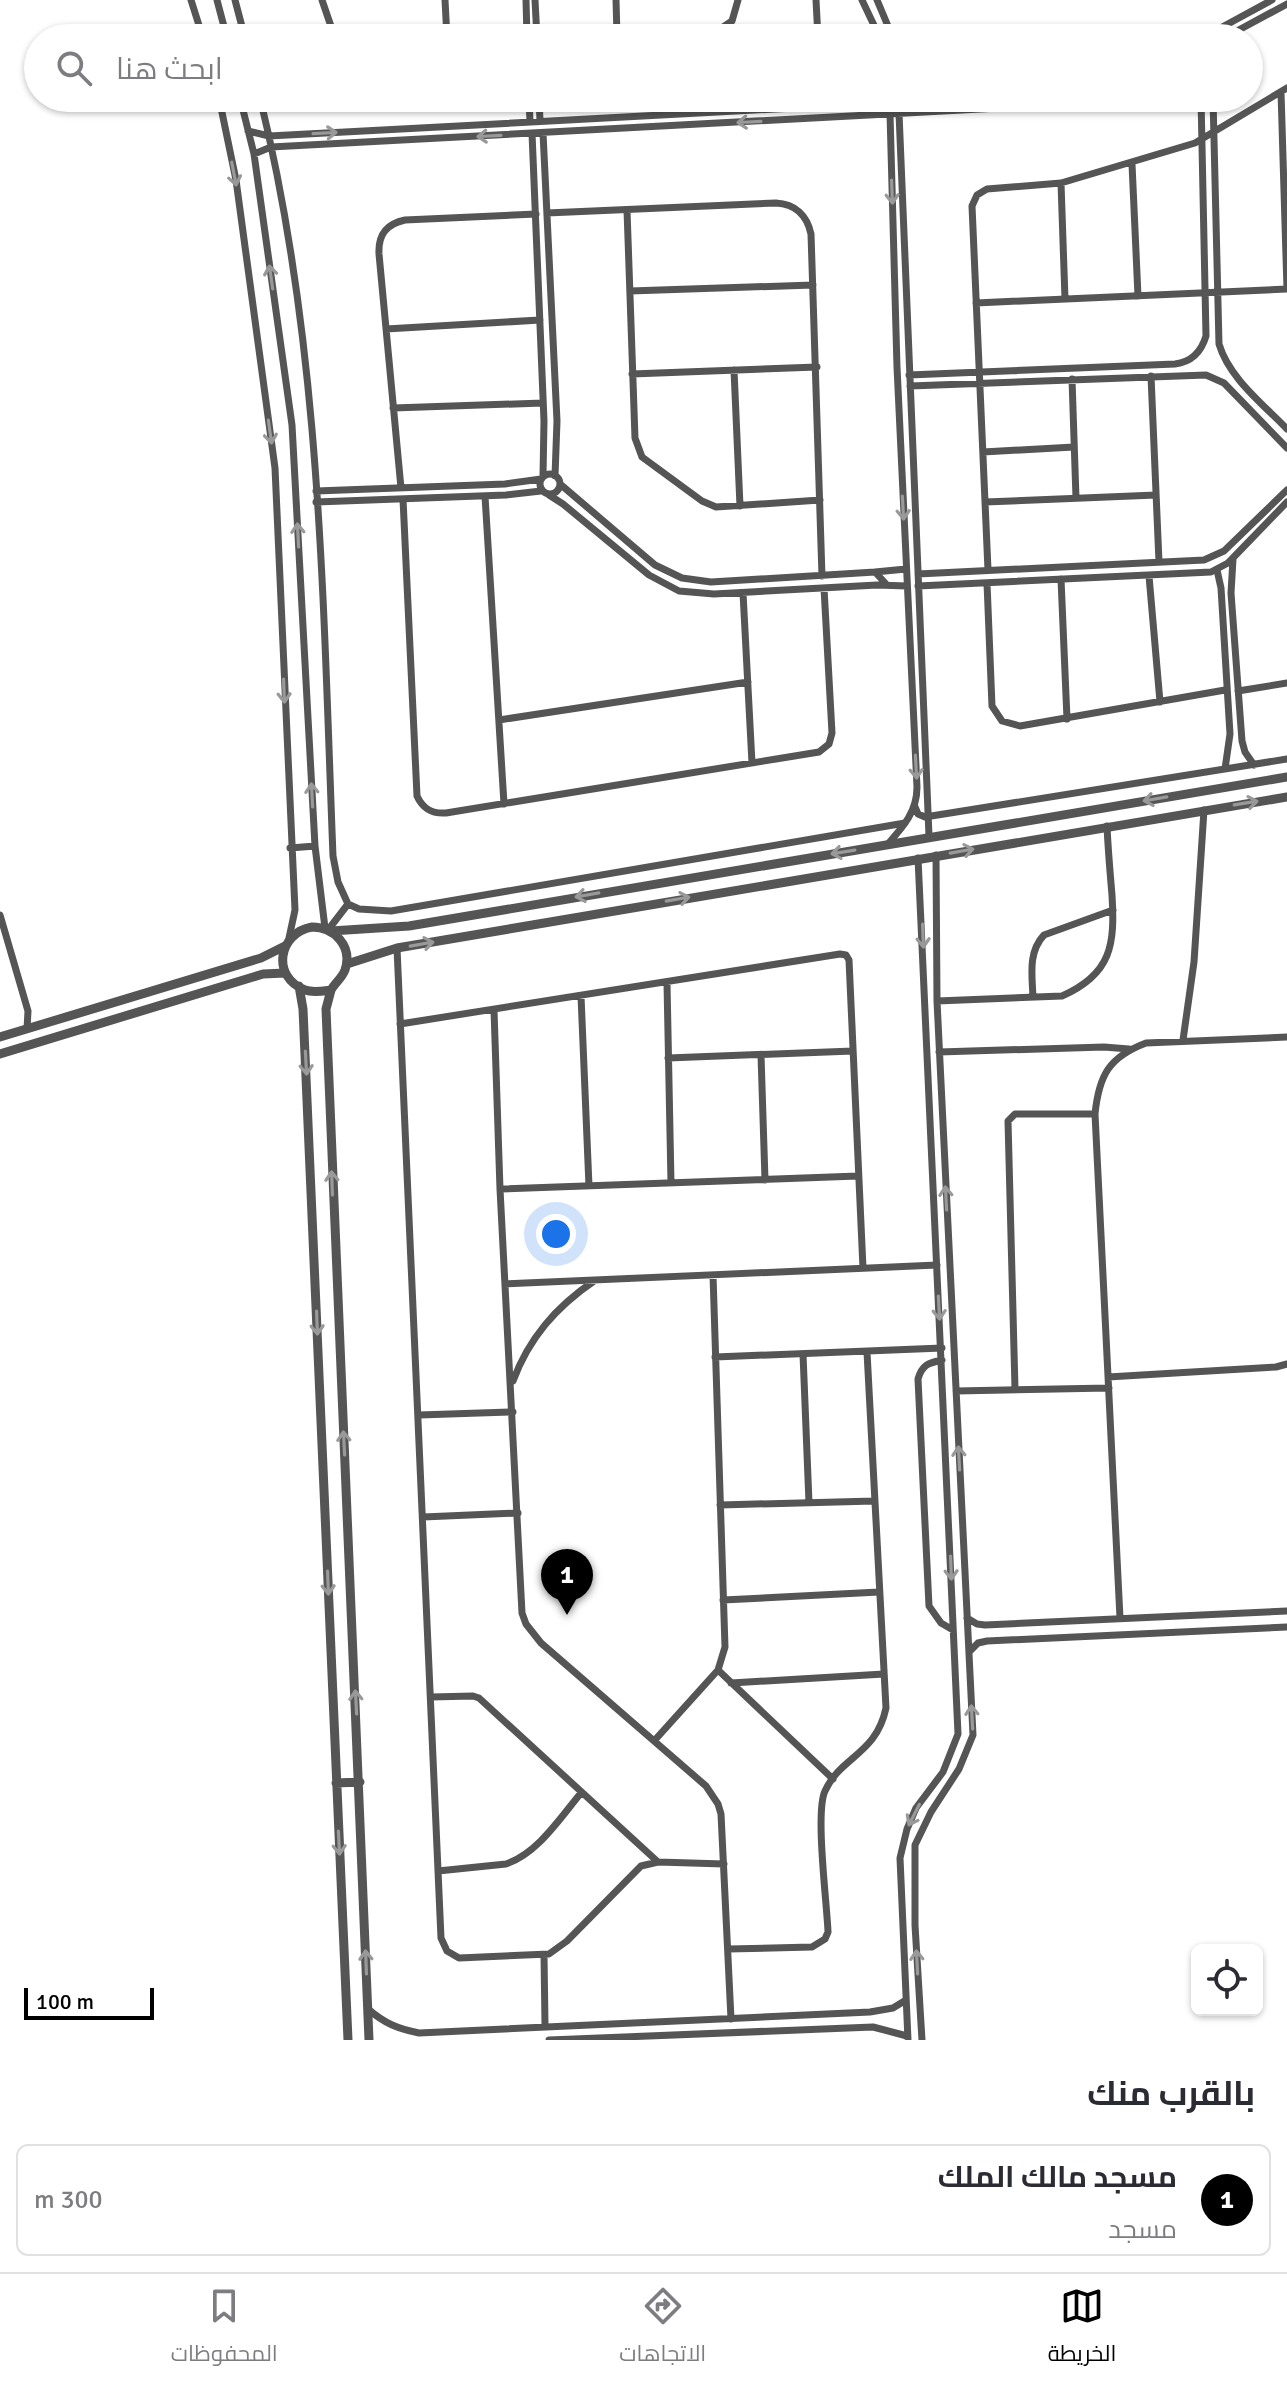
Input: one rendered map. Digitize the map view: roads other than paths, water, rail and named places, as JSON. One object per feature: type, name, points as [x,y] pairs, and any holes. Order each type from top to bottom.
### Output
[{"type":"street","points":[[191,0],[199,24]]},
{"type":"street","points":[[217,0],[223,24]]},
{"type":"street","points":[[235,0],[241,24]]},
{"type":"street","points":[[322,0],[330,24]]},
{"type":"street","points":[[445,0],[446,24]]},
{"type":"street","points":[[526,0],[527,24]]},
{"type":"street","points":[[535,0],[536,24]]},
{"type":"street","points":[[616,0],[617,24]]},
{"type":"street","points":[[728,24],[737,11],[738,0]]},
{"type":"street","points":[[816,0],[817,24]]},
{"type":"street","points":[[862,0],[873,24]]},
{"type":"street","points":[[877,0],[887,24]]},
{"type":"street","points":[[1228,24],[1272,0]]},
{"type":"street","points":[[1250,24],[1287,4]]},
{"type":"street","points":[[1263,103],[1284,90]]},
{"type":"street","points":[[976,303],[1287,289],[1284,90]]},
{"type":"street","points":[[222,112],[236,180],[275,468],[295,910],[282,960],[289,980],[315,992],[331,990]]},
{"type":"street","points":[[243,112],[254,154],[292,425],[315,846],[328,930],[344,945],[347,964],[342,977],[331,990],[326,1009],[369,2040]]},
{"type":"street","points":[[263,112],[301,326],[316,491],[333,856],[338,882],[348,904],[359,909],[391,911],[905,823]]},
{"type":"street","points":[[530,112],[530,122]]},
{"type":"street","points":[[540,112],[540,121]]},
{"type":"street","points":[[248,131],[269,136],[673,112]]},
{"type":"street","points":[[254,154],[271,147],[930,112]]},
{"type":"street","points":[[909,375],[1186,361],[1200,351],[1206,336],[1201,112]]},
{"type":"street","points":[[1213,112],[1218,336],[1225,360],[1234,374],[1287,429]]},
{"type":"street","points":[[988,570],[974,199],[987,189],[1061,183],[1132,164],[1202,139],[1248,112]]},
{"type":"street","points":[[894,114],[910,386],[929,836]]},
{"type":"street","points":[[887,845],[915,807],[917,787],[901,472],[894,114]]},
{"type":"street","points":[[532,133],[543,403],[542,478],[545,493],[668,587],[702,595],[907,586]]},
{"type":"street","points":[[543,133],[557,438],[555,476],[560,484],[655,565],[682,578],[711,582],[906,569]]},
{"type":"street","points":[[1132,164],[1138,296]]},
{"type":"street","points":[[1061,183],[1065,299]]},
{"type":"street","points":[[547,213],[776,203],[790,206],[805,217],[809,225],[817,367],[822,576]]},
{"type":"street","points":[[627,210],[635,438],[642,457],[702,501],[716,507],[820,500]]},
{"type":"street","points":[[401,488],[378,244],[387,228],[405,220],[536,214]]},
{"type":"street","points":[[630,291],[813,285]]},
{"type":"street","points":[[386,329],[540,320]]},
{"type":"street","points":[[632,374],[817,367]]},
{"type":"street","points":[[734,370],[740,506]]},
{"type":"street","points":[[910,386],[1196,374],[1216,378],[1232,390],[1287,448]]},
{"type":"street","points":[[1151,376],[1159,562]]},
{"type":"street","points":[[1072,379],[1076,498]]},
{"type":"street","points":[[393,408],[543,403]]},
{"type":"street","points":[[983,452],[1074,447]]},
{"type":"street","points":[[901,472],[914,471]]},
{"type":"street","points":[[316,491],[514,484],[555,476]]},
{"type":"street","points":[[316,502],[545,493],[557,492],[560,484]]},
{"type":"street","points":[[918,574],[1204,560],[1218,555],[1287,490]]},
{"type":"street","points":[[985,502],[1156,495]]},
{"type":"street","points":[[485,496],[504,804]]},
{"type":"street","points":[[403,499],[417,796],[423,807],[440,814],[819,752],[829,744],[832,733],[824,588]]},
{"type":"street","points":[[918,586],[1205,573],[1217,570],[1233,557],[1287,502]]},
{"type":"street","points":[[1233,557],[1231,576],[1243,747],[1254,765]]},
{"type":"street","points":[[1217,570],[1221,588],[1229,747],[1225,769]]},
{"type":"street","points":[[875,572],[887,585]]},
{"type":"street","points":[[1149,576],[1160,702]]},
{"type":"street","points":[[1061,579],[1067,719]]},
{"type":"street","points":[[987,583],[994,712],[1002,721],[1014,726],[1067,719],[1225,690]]},
{"type":"street","points":[[743,593],[752,763]]},
{"type":"street","points":[[1223,628],[1234,628]]},
{"type":"street","points":[[910,664],[922,664]]},
{"type":"street","points":[[499,720],[748,682]]},
{"type":"street","points":[[1238,691],[1287,683]]},
{"type":"street","points":[[1229,747],[1243,747]]},
{"type":"street","points":[[915,807],[921,816],[929,817],[1287,759]]},
{"type":"street","points":[[0,1037],[269,955],[305,928],[328,930],[409,926],[1287,777]]},
{"type":"street","points":[[1188,793],[1190,812]]},
{"type":"street","points":[[347,964],[397,948],[1287,797]]},
{"type":"street","points":[[1183,1040],[1194,962],[1204,810]]},
{"type":"street","points":[[937,1001],[1062,996],[1080,988],[1096,975],[1107,959],[1113,940],[1107,826]]},
{"type":"street","points":[[290,848],[315,846]]},
{"type":"street","points":[[922,2040],[915,1925],[915,1845],[931,1812],[959,1769],[973,1735],[939,1052],[936,855]]},
{"type":"street","points":[[549,2040],[873,2027],[908,2038],[900,1858],[902,1843],[916,1808],[943,1772],[958,1734],[918,858]]},
{"type":"street","points":[[328,930],[348,904]]},
{"type":"street","points":[[922,907],[935,907]]},
{"type":"street","points":[[1033,997],[1032,957],[1044,935],[1113,910]]},
{"type":"street","points":[[0,915],[28,1011],[27,1029]]},
{"type":"street","points":[[397,948],[441,1938],[447,1951],[466,1959],[544,1955],[567,1941],[634,1871],[658,1862],[724,1864]]},
{"type":"street","points":[[400,1024],[843,954],[849,960],[863,1268]]},
{"type":"street","points":[[218,970],[224,985]]},
{"type":"street","points":[[0,1054],[224,985],[263,974],[285,973]]},
{"type":"street","points":[[667,983],[671,1183]]},
{"type":"street","points":[[299,986],[304,1025],[348,2040]]},
{"type":"street","points":[[581,996],[589,1186]]},
{"type":"street","points":[[494,1010],[522,1613],[526,1624],[541,1643],[713,1794],[721,1814],[731,2019]]},
{"type":"street","points":[[1120,1618],[1095,1114],[1097,1092],[1115,1060],[1129,1049],[1146,1043],[1287,1037]]},
{"type":"street","points":[[939,1052],[1129,1049]]},
{"type":"street","points":[[668,1058],[853,1051]]},
{"type":"street","points":[[761,1055],[765,1180]]},
{"type":"street","points":[[1015,1389],[1008,1121],[1015,1114],[1095,1114]]},
{"type":"street","points":[[500,1189],[858,1176]]},
{"type":"street","points":[[505,1284],[937,1265]]},
{"type":"street","points":[[654,1741],[718,1670],[725,1647],[713,1275]]},
{"type":"street","points":[[511,1385],[525,1353],[544,1325],[567,1300],[595,1280]]},
{"type":"street","points":[[715,1357],[942,1348]]},
{"type":"street","points":[[728,1949],[812,1947],[825,1939],[828,1932],[820,1812],[825,1790],[876,1738],[883,1724],[886,1708],[867,1352]]},
{"type":"street","points":[[803,1354],[809,1503]]},
{"type":"street","points":[[942,1360],[928,1363],[918,1379],[929,1606],[941,1623],[953,1630]]},
{"type":"street","points":[[1108,1377],[1287,1364]]},
{"type":"street","points":[[956,1391],[1109,1388]]},
{"type":"street","points":[[419,1415],[513,1412]]},
{"type":"street","points":[[945,1428],[957,1427]]},
{"type":"street","points":[[720,1505],[874,1501]]},
{"type":"street","points":[[423,1517],[518,1513]]},
{"type":"street","points":[[723,1600],[879,1592]]},
{"type":"street","points":[[967,1617],[985,1625],[1287,1611]]},
{"type":"street","points":[[969,1652],[978,1643],[987,1641],[1287,1627]]},
{"type":"street","points":[[718,1670],[833,1779]]},
{"type":"street","points":[[731,1683],[884,1674]]},
{"type":"street","points":[[431,1697],[479,1698],[658,1862]]},
{"type":"street","points":[[336,1783],[360,1782]]},
{"type":"street","points":[[438,1871],[516,1861],[532,1849],[581,1793]]},
{"type":"street","points":[[904,1925],[915,1925]]},
{"type":"street","points":[[544,1955],[545,2025]]},
{"type":"street","points":[[368,2009],[382,2021],[400,2029],[438,2036],[545,2025],[870,2012],[893,2008],[906,2000]]},
{"type":"place","name":"مسجد مالك الملك","points":[[567,1615]]}]
